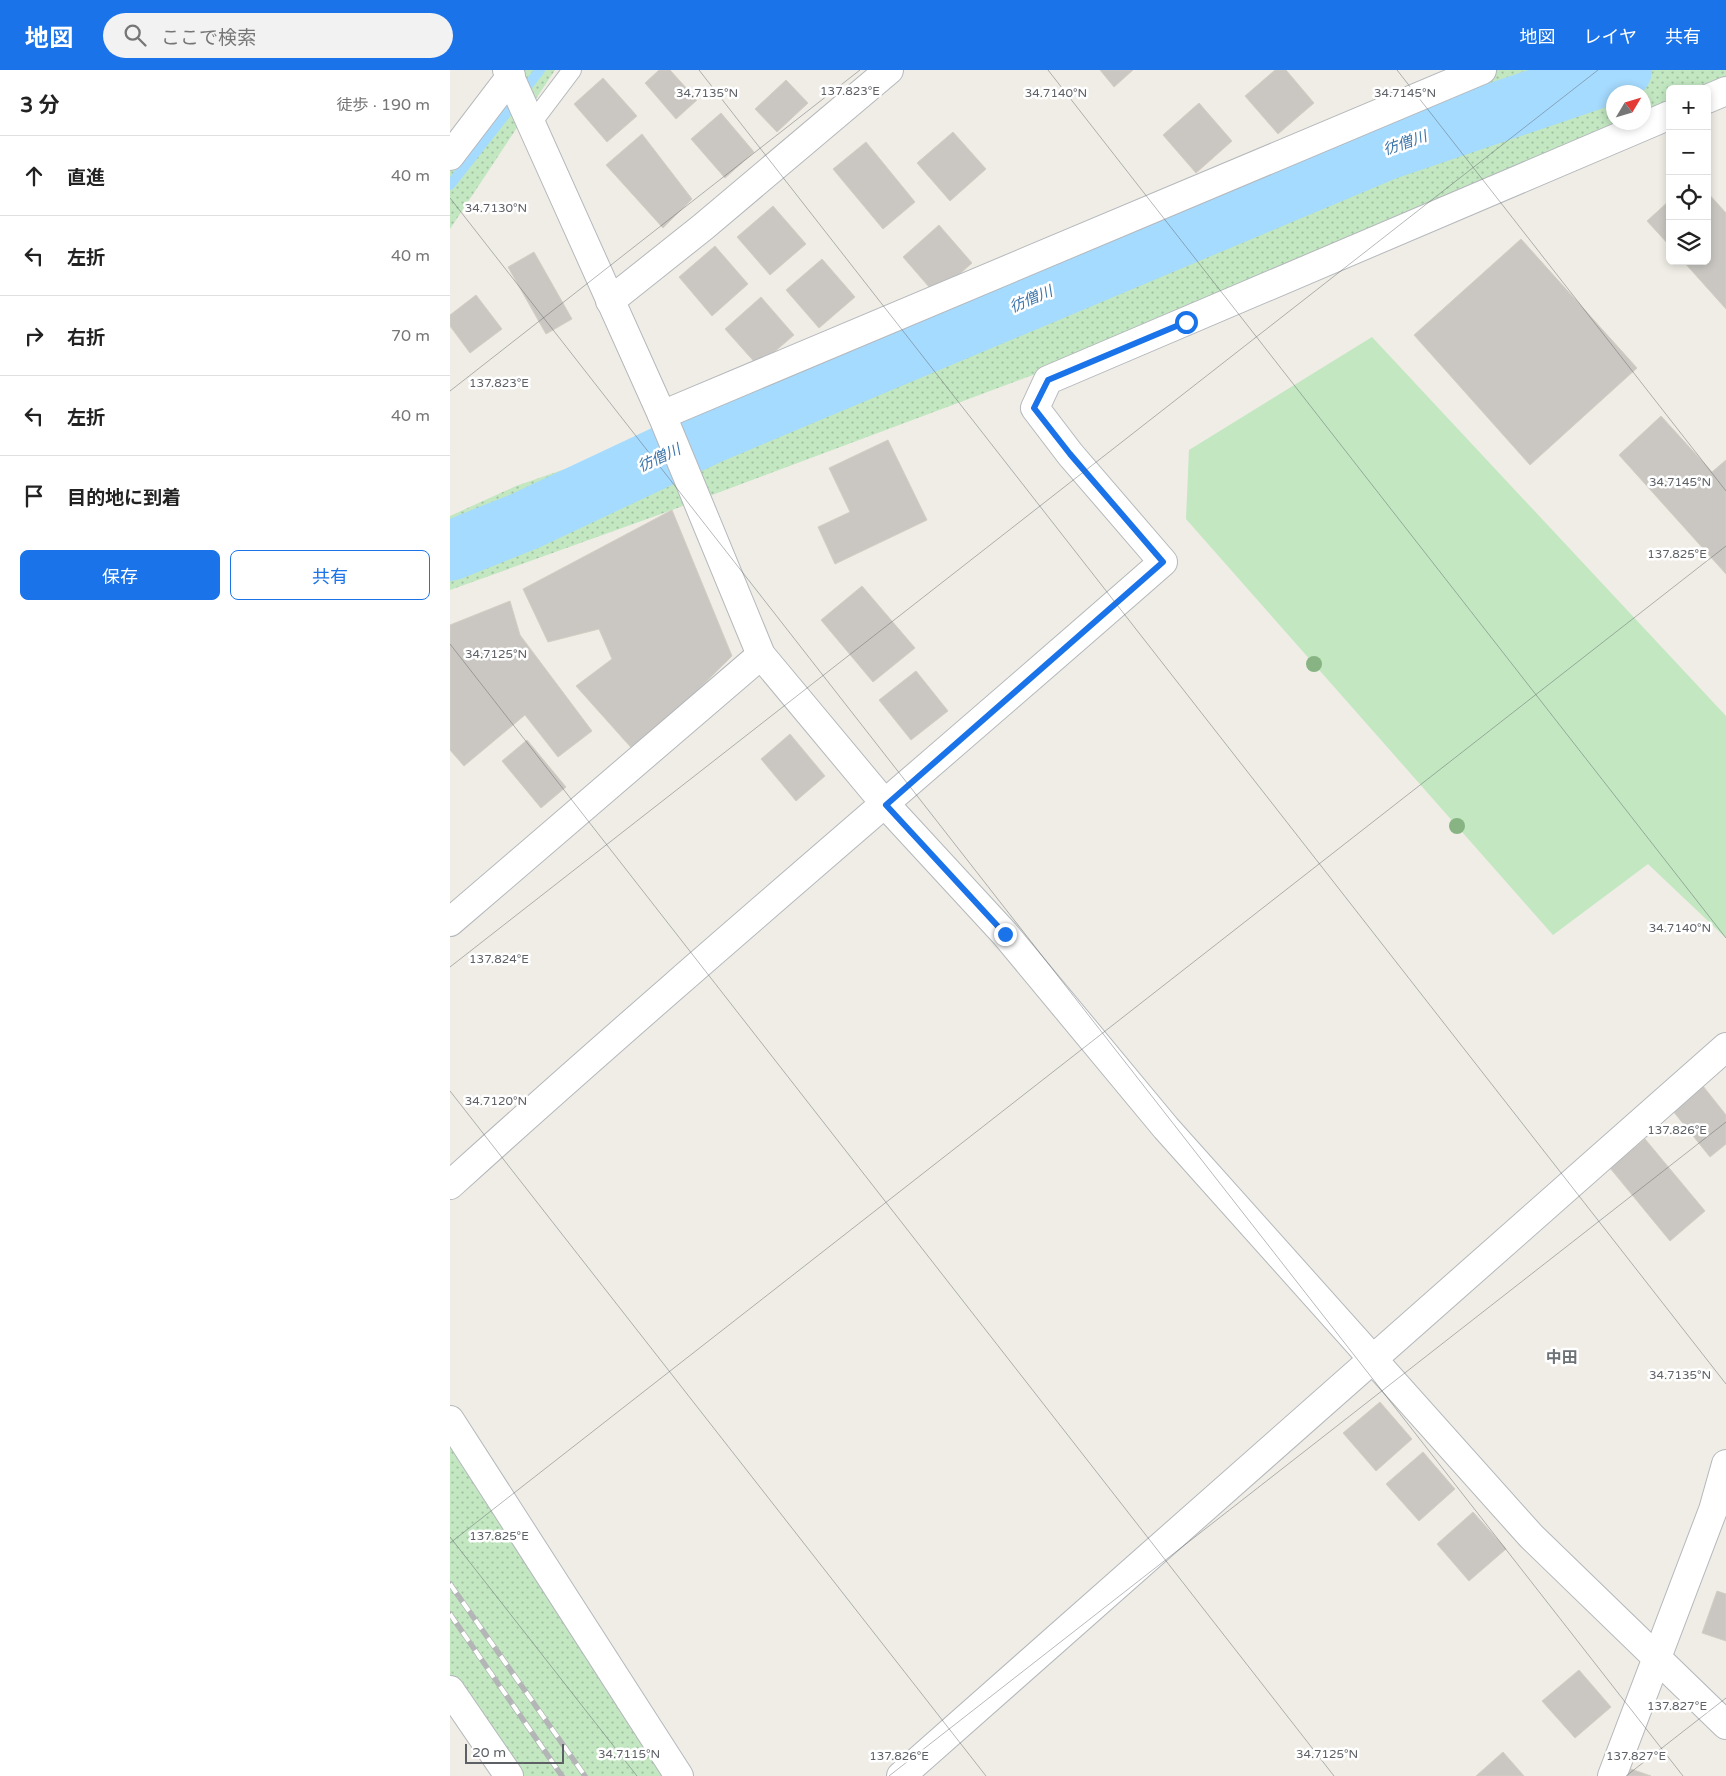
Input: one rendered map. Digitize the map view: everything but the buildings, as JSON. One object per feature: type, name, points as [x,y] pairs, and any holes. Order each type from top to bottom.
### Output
[{"type":"street","points":[[610,301],[703,227],[889,70]]},
{"type":"street","points":[[662,415],[1482,70]]},
{"type":"street","points":[[510,72],[530,121],[662,415],[761,655],[886,805],[1005,934],[1166,1128],[1531,1536],[1726,1725]]},
{"type":"street","points":[[450,156],[510,72]]},
{"type":"street","points":[[1711,97],[1726,91]]},
{"type":"street","points":[[450,1185],[596,1054],[886,805],[1163,562],[1070,454],[1034,408],[1048,380],[1666,117]]},
{"type":"street","points":[[450,922],[761,655]]},
{"type":"street","points":[[901,1776],[1726,1047]]},
{"type":"street","points":[[450,1420],[678,1776]]},
{"type":"street","points":[[1612,1776],[1657,1659],[1719,1511],[1726,1464]]},
{"type":"street","points":[[450,1690],[509,1776]]},
{"type":"lane","points":[[530,121],[572,70]]},
{"type":"green space","points":[[499,70],[555,70],[450,229],[450,135]]},
{"type":"green space","points":[[1489,70],[1726,70],[1726,76],[1705,85],[1666,85],[1666,103],[1651,110],[1651,85],[1606,85],[1606,130],[1608,130],[1271,286],[672,510],[450,590],[450,516],[516,486],[683,428],[792,359]]},
{"type":"green space","points":[[1372,337],[1726,716],[1726,938],[1648,864],[1553,935],[1186,519],[1189,450]]},
{"type":"green space","points":[[450,1420],[678,1776],[511,1776],[450,1680]]},
{"type":"waterway","points":[[450,185],[540,70]]},
{"type":"waterway","name":"彷僧川","points":[[450,551],[525,521],[712,433],[1386,150],[1622,70]]},
{"type":"railway","points":[[450,1584],[585,1776]]},
{"type":"railway","points":[[450,1614],[562,1776]]},
{"type":"district","name":"中田","points":[[1562,1357]]},
{"type":"route","points":[[1005,934],[886,805],[1163,562],[1070,454],[1034,408],[1048,380],[1186,322]]}]
